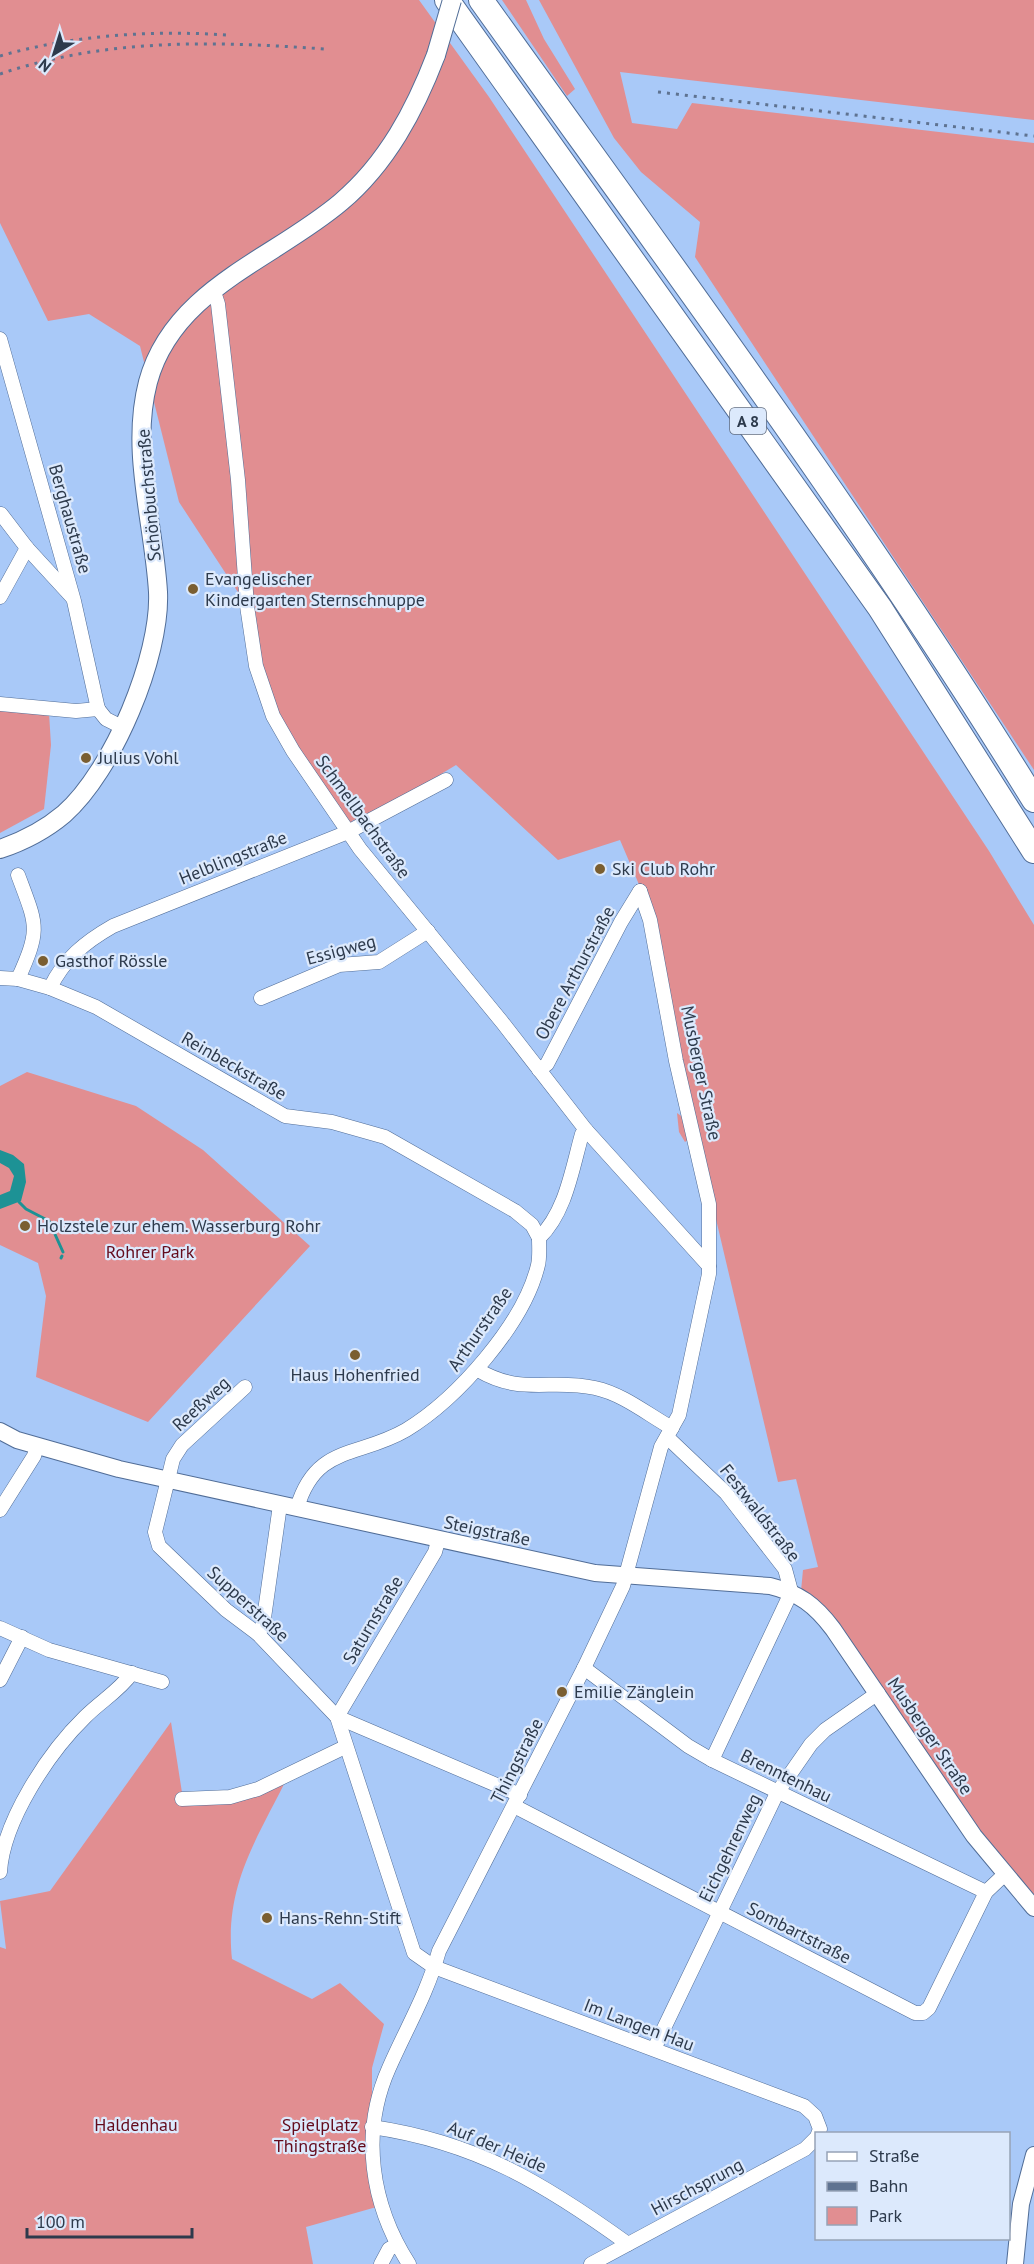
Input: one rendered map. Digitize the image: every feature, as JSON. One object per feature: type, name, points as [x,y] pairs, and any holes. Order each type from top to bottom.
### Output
[{"type":"highway","name":"A 8","points":[[447,0],[860,579],[936,693],[1034,850]]},
{"type":"highway","name":"A 8","points":[[481,0],[844,508],[958,677],[1034,800]]},
{"type":"main road","name":"Schönbuchstraße","points":[[0,849],[29,838],[66,812],[90,782],[122,727],[148,666],[157,622],[158,593],[146,498],[142,436],[148,383],[168,338],[194,306],[213,289],[318,221],[355,189],[379,161],[404,125],[436,55],[452,0]]},
{"type":"street","name":"Schmellbachstraße","points":[[213,289],[218,304],[256,666],[273,716],[293,751],[348,832],[586,1130],[710,1266]]},
{"type":"street","name":"Berghaustraße","points":[[0,339],[75,601],[98,709]]},
{"type":"street","points":[[1,514],[27,548],[75,601]]},
{"type":"street","points":[[0,597],[27,548]]},
{"type":"street","points":[[0,704],[76,711],[98,709],[106,719],[122,727]]},
{"type":"street","name":"Helblingstraße","points":[[50,988],[58,970],[70,957],[88,940],[113,926],[348,832],[446,780]]},
{"type":"street","points":[[18,875],[33,915],[35,935],[18,979]]},
{"type":"street","name":"Musberger Straße","points":[[640,891],[650,920],[676,1061],[709,1204],[710,1266]]},
{"type":"street","name":"Obere Arthurstraße","points":[[539,1070],[547,1064],[621,922],[640,891]]},
{"type":"street","points":[[621,922],[650,920]]},
{"type":"street","name":"Essigweg","points":[[261,998],[339,965],[379,962],[428,931]]},
{"type":"street","name":"Reinbeckstraße","points":[[0,978],[18,979],[50,988],[96,1007],[285,1116],[348,1125],[385,1137],[515,1211],[532,1225],[539,1238]]},
{"type":"street","points":[[539,1238],[550,1227],[559,1211],[582,1134],[586,1130]]},
{"type":"street","name":"Arthurstraße","points":[[297,1508],[306,1486],[319,1467],[331,1458],[386,1440],[406,1430],[457,1390],[478,1370],[518,1310],[531,1286],[538,1263],[539,1238]]},
{"type":"street","name":"Thingstraße","points":[[409,2264],[397,2245],[381,2206],[372,2159],[372,2127],[377,2103],[389,2069],[429,1987],[439,1951],[584,1668],[625,1576],[661,1447],[679,1414],[710,1266]]},
{"type":"street","name":"Festwaldstraße","points":[[478,1370],[505,1383],[518,1386],[591,1387],[606,1391],[669,1432],[726,1493],[785,1569],[791,1591]]},
{"type":"street","name":"Reeßweg","points":[[166,1480],[173,1459],[182,1445],[245,1387]]},
{"type":"street","name":"Steigstraße","points":[[0,1431],[38,1446],[166,1480],[438,1541],[595,1573],[770,1586],[791,1591]]},
{"type":"street","points":[[0,1510],[38,1446]]},
{"type":"street","name":"Supperstraße","points":[[166,1480],[155,1532],[159,1546],[226,1610],[258,1634],[336,1717],[405,1933],[414,1953],[435,1967]]},
{"type":"street","points":[[258,1634],[263,1625],[280,1505]]},
{"type":"street","name":"Saturnstraße","points":[[336,1717],[435,1552],[438,1541]]},
{"type":"street","points":[[712,1760],[791,1591]]},
{"type":"street","name":"Musberger Straße","points":[[791,1591],[808,1600],[821,1613],[962,1818],[1034,1908]]},
{"type":"street","points":[[0,1628],[50,1650],[162,1682]]},
{"type":"street","points":[[0,1680],[21,1638]]},
{"type":"street","name":"Brenntenhau","points":[[584,1668],[688,1746],[712,1760],[986,1893]]},
{"type":"street","points":[[0,1872],[0,1859],[22,1803],[49,1761],[85,1717],[121,1688],[132,1673]]},
{"type":"street","name":"Eichgehrenweg","points":[[654,2049],[777,1793],[811,1744],[825,1730],[878,1693]]},
{"type":"street","name":"Sombartstraße","points":[[336,1717],[517,1800],[719,1911],[915,2013],[923,2013],[929,2008],[986,1893],[1005,1874]]},
{"type":"street","points":[[182,1799],[230,1797],[258,1789],[345,1747]]},
{"type":"street","name":"Im Langen Hau","points":[[435,1967],[804,2106],[815,2116],[818,2132]]},
{"type":"street","name":"Auf der Heide","points":[[372,2127],[439,2140],[517,2171],[578,2207],[628,2244]]},
{"type":"street","name":"Hirschsprung","points":[[591,2264],[805,2149],[815,2137]]},
{"type":"street","points":[[1015,2264],[1021,2204],[1034,2155]]},
{"type":"street","points":[[381,2264],[388,2249],[397,2245]]},
{"type":"green space","points":[[0,0],[419,0],[489,97],[989,851],[1034,925],[1034,1898],[1007,1871],[801,1591],[803,1570],[818,1567],[796,1479],[778,1482],[715,1215],[652,915],[620,840],[558,860],[456,765],[403,797],[352,821],[348,832],[273,716],[247,606],[179,502],[140,346],[89,314],[48,321],[0,223]]},
{"type":"green space","points":[[502,0],[526,0],[544,39],[575,89],[567,96]]},
{"type":"green space","points":[[539,0],[1034,0],[1034,120],[620,72],[632,123],[677,129],[692,103],[1034,143],[1034,770],[695,257],[700,222],[641,172],[614,138]]},
{"type":"green space","points":[[0,709],[49,713],[51,745],[44,809],[0,833]]},
{"type":"green space","name":"Rohrer Park","points":[[27,1072],[136,1106],[203,1150],[310,1246],[148,1422],[36,1377],[46,1296],[38,1263],[0,1245],[0,1086]]},
{"type":"green space","points":[[677,1113],[684,1118],[689,1139],[685,1142],[679,1132]]},
{"type":"green space","name":"Haldenhau","points":[[171,1722],[183,1799],[230,1797],[289,1774],[255,1841],[238,1884],[231,1932],[232,1959],[312,1999],[340,1983],[384,2024],[372,2068],[372,2159],[380,2206],[306,2227],[313,2264],[0,2264],[0,1947],[6,1949],[0,1901],[50,1891]]},
{"type":"shaded area","points":[[0,1150],[13,1155],[24,1164],[26,1182],[21,1201],[0,1209],[0,1195],[10,1191],[14,1176],[9,1168],[0,1163]]},
{"type":"waterway","points":[[19,1202],[26,1209],[49,1221],[63,1252]]},
{"type":"railway","points":[[0,56],[56,43],[112,36],[170,33],[227,35]]},
{"type":"railway","points":[[0,74],[40,62],[120,48],[242,44],[324,49]]},
{"type":"railway","points":[[658,92],[1034,136]]},
{"type":"place","name":"Evangelischer Kindergarten Sternschnuppe","points":[[193,589]]},
{"type":"place","name":"Julius Vohl","points":[[86,758]]},
{"type":"place","name":"Ski Club Rohr","points":[[600,869]]},
{"type":"place","name":"Gasthof Rössle","points":[[43,961]]},
{"type":"place","name":"Holzstele zur ehem. Wasserburg Rohr","points":[[25,1226]]},
{"type":"place","name":"Haus Hohenfried","points":[[355,1355]]},
{"type":"place","name":"Emilie Zänglein","points":[[562,1692]]},
{"type":"place","name":"Hans-Rehn-Stift","points":[[267,1918]]},
{"type":"park label","name":"Spielplatz Thingstraße","points":[[320,2135]]}]
